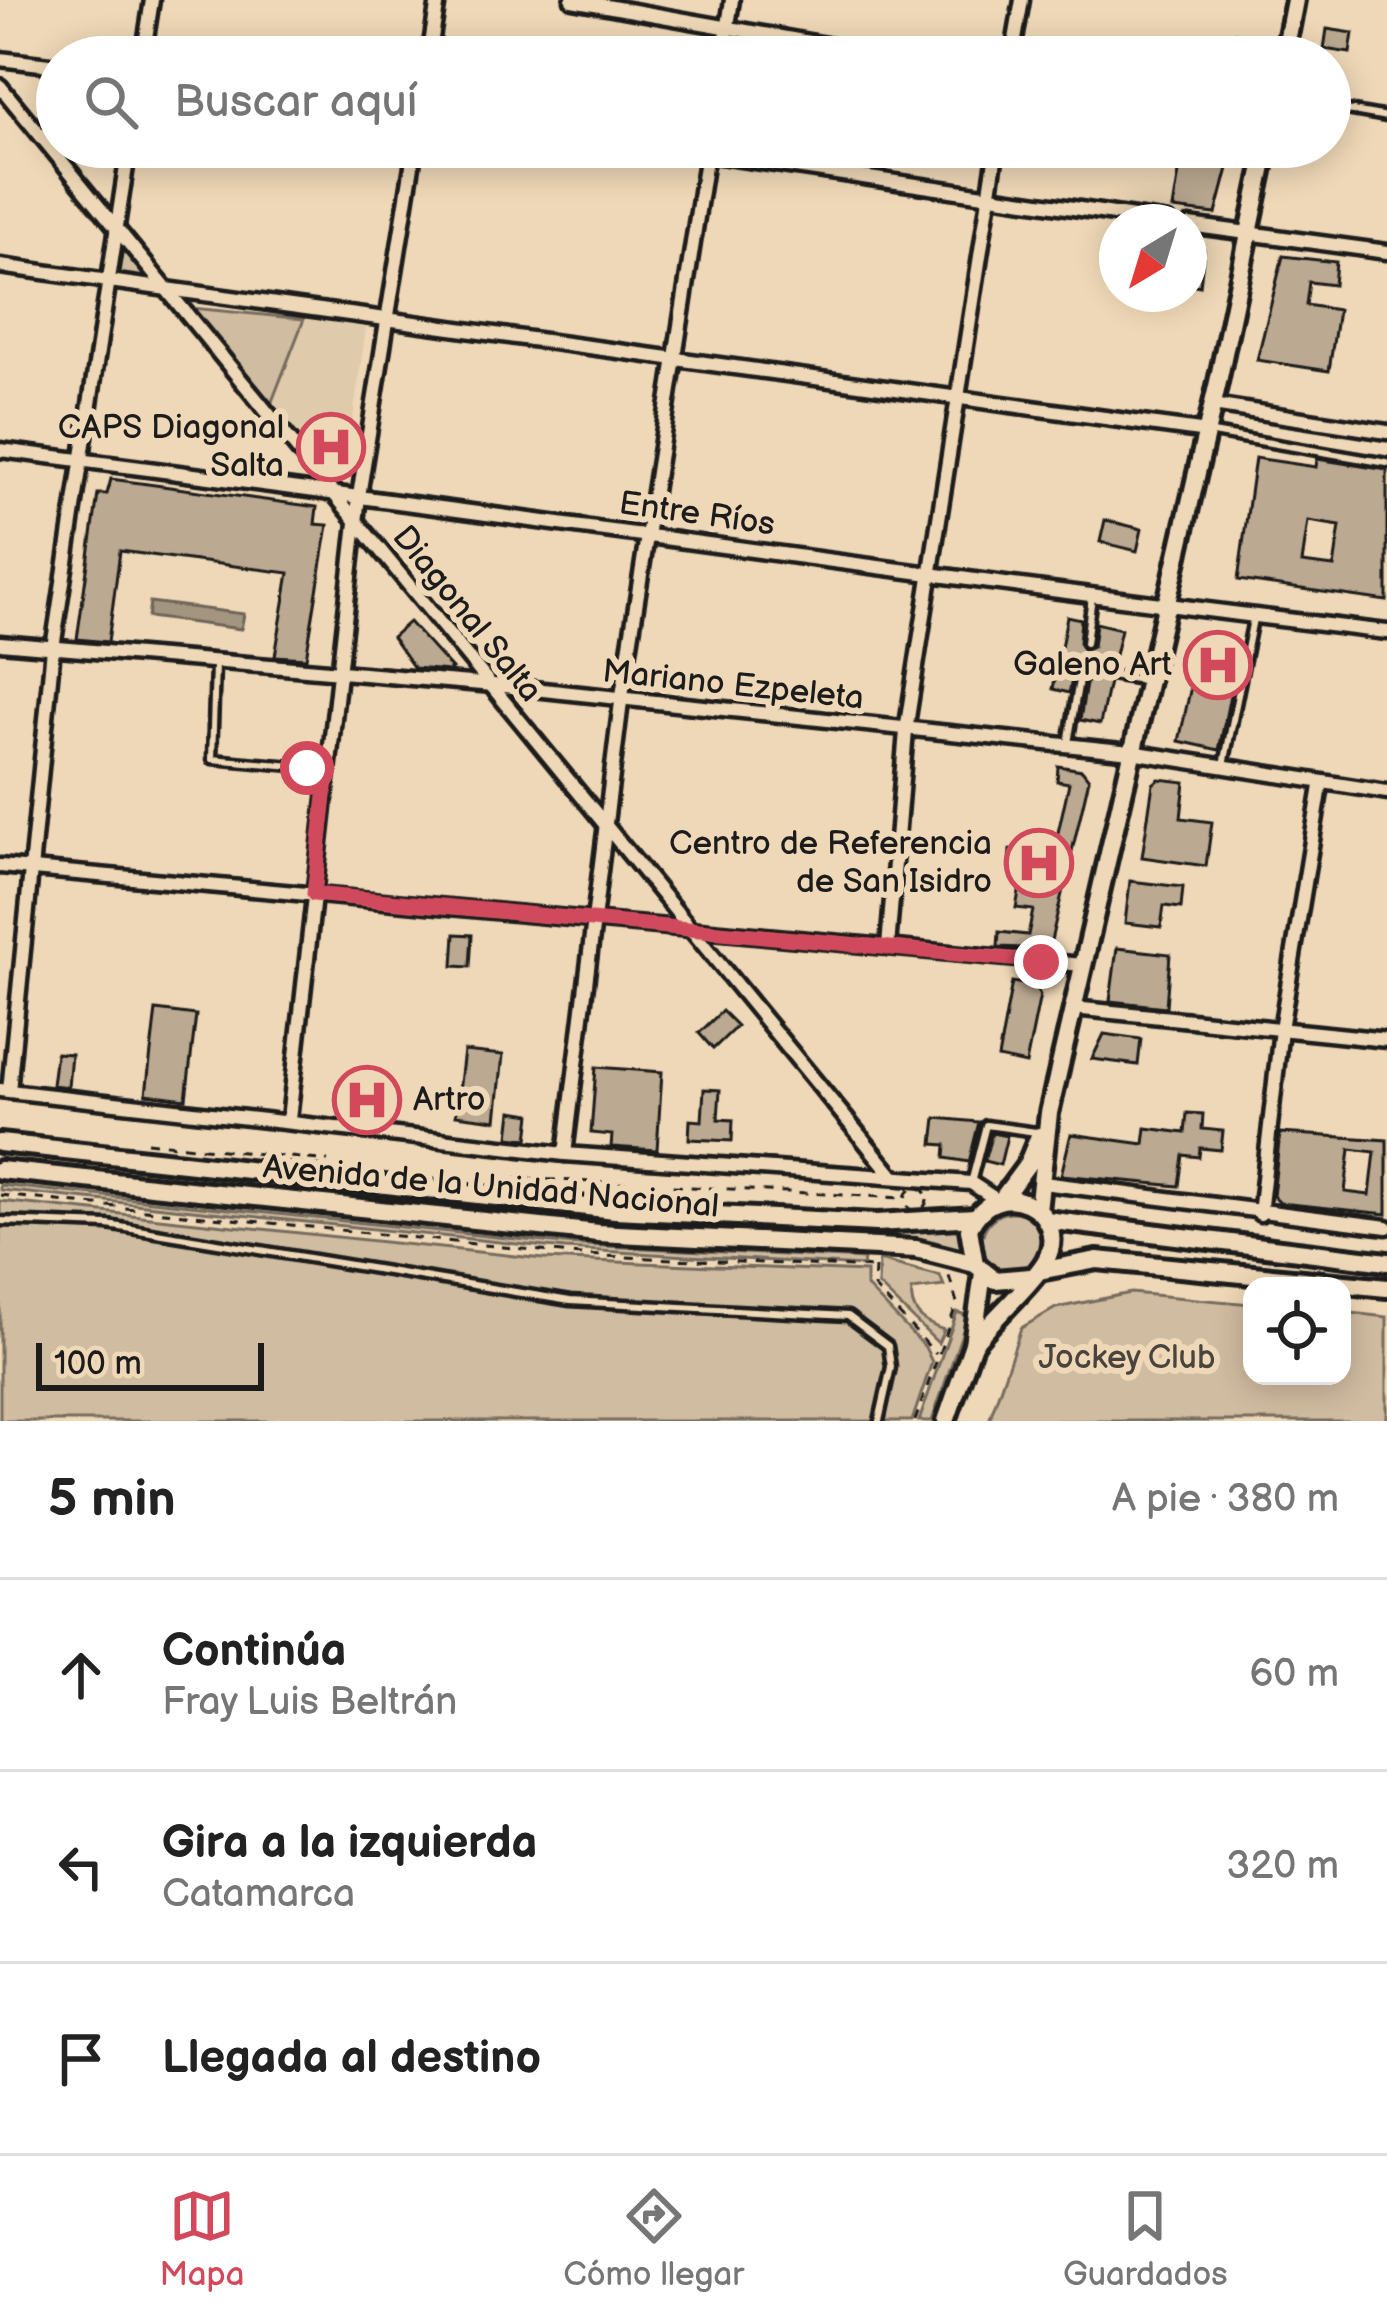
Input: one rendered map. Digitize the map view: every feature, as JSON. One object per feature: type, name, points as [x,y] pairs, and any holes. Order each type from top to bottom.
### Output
[{"type":"main road","points":[[1288,36],[1295,0]]},
{"type":"main road","points":[[973,1344],[1034,1274],[1051,1245],[1042,1215],[1048,1113],[1207,432],[1263,168]]},
{"type":"main road","points":[[946,1421],[973,1344],[979,1269],[968,1243],[975,1217],[1000,1199],[1027,1165],[1048,1113]]},
{"type":"main road","name":"Avenida de la Unidad Nacional","points":[[0,1143],[615,1210],[878,1223],[975,1217]]},
{"type":"main road","name":"Avenida de la Unidad Nacional","points":[[0,1170],[598,1233],[876,1246],[934,1252],[979,1269]]},
{"type":"main road","points":[[1000,1199],[1042,1215],[1387,1262]]},
{"type":"main road","points":[[979,1269],[1006,1282],[1097,1259],[1387,1288]]},
{"type":"street","points":[[146,36],[152,0]]},
{"type":"street","points":[[432,36],[438,0]]},
{"type":"street","points":[[572,0],[765,36]]},
{"type":"street","points":[[727,36],[732,0]]},
{"type":"street","points":[[1016,36],[1022,0]]},
{"type":"street","points":[[0,59],[36,63]]},
{"type":"street","name":"Diagonal Salta","points":[[0,86],[36,130]]},
{"type":"street","name":"Diagonal Salta","points":[[67,168],[893,1176]]},
{"type":"street","points":[[125,168],[53,648],[4,1091],[289,1119],[565,1154],[970,1183],[1000,1199]]},
{"type":"street","points":[[289,1119],[359,496],[412,168]]},
{"type":"street","points":[[565,1154],[598,920],[621,701],[705,168]]},
{"type":"street","points":[[817,168],[1099,212]]},
{"type":"street","points":[[888,947],[906,731],[994,168]]},
{"type":"street","points":[[1207,228],[1387,252]]},
{"type":"street","points":[[0,266],[673,359],[821,374],[1207,432]]},
{"type":"street","points":[[1213,405],[1387,432]]},
{"type":"street","name":"Entre Ríos","points":[[0,450],[647,533],[930,576],[1387,632]]},
{"type":"street","name":"Mariano Ezpeleta","points":[[0,643],[490,685],[1131,752],[1321,786],[1387,792]]},
{"type":"street","points":[[1260,1214],[1281,1029],[1321,786]]},
{"type":"street","points":[[0,866],[1083,965]]},
{"type":"street","points":[[1073,1008],[1387,1040]]},
{"type":"street","points":[[1043,1183],[1387,1227]]},
{"type":"lane","points":[[1351,111],[1387,117]]},
{"type":"lane","points":[[1207,432],[1387,463]]},
{"type":"lane","points":[[1086,643],[1092,596]]},
{"type":"lane","points":[[1223,768],[1254,616]]},
{"type":"lane","points":[[215,664],[212,759],[328,769]]},
{"type":"lane","points":[[1067,746],[1085,667]]},
{"type":"lane","points":[[1111,675],[1148,681]]},
{"type":"lane","points":[[970,1183],[986,1125],[1040,1132]]},
{"type":"lane","points":[[0,1221],[109,1225],[570,1301],[848,1316],[888,1346],[891,1367],[879,1421]]},
{"type":"path","points":[[140,1143],[333,1162]]},
{"type":"path","points":[[447,1175],[904,1198]]},
{"type":"path","points":[[0,1195],[581,1255],[875,1268]]},
{"type":"path","points":[[876,1246],[874,1287],[937,1356]]},
{"type":"path","points":[[915,1421],[957,1303],[954,1282],[942,1270]]},
{"type":"shaded area","points":[[304,319],[366,328],[344,481],[337,484],[271,404]]},
{"type":"shaded area","points":[[150,602],[244,614],[241,629],[148,617]]},
{"type":"green space","points":[[116,227],[166,289],[107,280]]},
{"type":"green space","points":[[192,308],[304,319],[271,404]]},
{"type":"green space","points":[[0,1152],[327,1186],[868,1227],[867,1238],[623,1227],[0,1164]]},
{"type":"green space","points":[[0,1185],[564,1244],[864,1259],[863,1266],[565,1249],[0,1190]]},
{"type":"green space","points":[[0,1201],[543,1259],[866,1272],[866,1286],[925,1347],[932,1362],[912,1421],[0,1421]]},
{"type":"green space","points":[[1012,1212],[1033,1221],[1042,1242],[1033,1263],[1012,1272],[991,1263],[982,1242],[991,1221]]},
{"type":"green space","points":[[964,1222],[962,1254],[928,1242],[882,1238],[883,1229]]},
{"type":"green space","points":[[879,1260],[940,1276],[944,1286],[912,1290],[920,1316],[944,1330],[938,1343],[878,1285]]},
{"type":"green space","name":"Jockey Club","points":[[1131,1293],[1243,1303],[1243,1385],[1351,1385],[1351,1313],[1387,1317],[1387,1421],[989,1421],[1021,1328],[1056,1308]]},
{"type":"green space","points":[[957,1312],[968,1316],[932,1421],[919,1421]]},
{"type":"building","points":[[1327,29],[1353,33],[1351,46],[1351,36],[1326,36]]},
{"type":"building","points":[[1180,168],[1228,168],[1216,214],[1207,213],[1207,204],[1174,204]]},
{"type":"building","points":[[1283,256],[1336,262],[1334,285],[1309,282],[1306,305],[1338,310],[1329,371],[1257,360]]},
{"type":"building","points":[[1255,458],[1316,467],[1317,459],[1387,470],[1387,601],[1238,580]],"holes":[[[1308,521],[1340,526],[1334,567],[1302,563]]]},
{"type":"building","points":[[111,479],[317,507],[315,524],[328,525],[306,658],[275,656],[289,573],[120,551],[108,642],[77,639],[98,494],[107,494]]},
{"type":"building","points":[[1105,520],[1142,529],[1137,551],[1100,542]]},
{"type":"building","points":[[1067,616],[1081,619],[1079,643],[1084,650],[1093,647],[1096,623],[1121,629],[1112,668],[1104,673],[1109,682],[1100,724],[1080,720],[1087,678],[1097,674],[1094,665],[1076,663],[1069,693],[1053,689]]},
{"type":"building","points":[[409,622],[452,669],[414,668],[392,637]]},
{"type":"building","points":[[1202,636],[1240,645],[1219,750],[1179,741]]},
{"type":"building","points":[[1058,766],[1082,770],[1089,779],[1049,949],[998,947],[999,932],[1028,935],[1033,910],[1016,908],[1023,870],[1009,868],[1010,850],[1053,855],[1069,783],[1057,781]]},
{"type":"building","points":[[1159,779],[1185,782],[1181,818],[1212,822],[1206,866],[1142,857],[1153,784]]},
{"type":"building","points":[[1130,881],[1183,887],[1181,908],[1164,906],[1161,927],[1125,923]]},
{"type":"building","points":[[455,934],[472,935],[470,967],[453,966]]},
{"type":"building","points":[[1117,948],[1170,954],[1166,1007],[1110,1001]]},
{"type":"building","points":[[1012,982],[1035,986],[1040,995],[1026,1064],[998,1058]]},
{"type":"building","points":[[156,1010],[196,1015],[186,1099],[146,1094]]},
{"type":"building","points":[[722,1011],[737,1026],[713,1049],[699,1033]]},
{"type":"building","points":[[1104,1034],[1141,1039],[1138,1065],[1092,1059]]},
{"type":"building","points":[[464,1051],[503,1055],[496,1120],[456,1115]]},
{"type":"building","points":[[56,1053],[71,1054],[68,1087],[52,1085]]},
{"type":"building","points":[[596,1067],[662,1072],[657,1150],[611,1147],[612,1135],[591,1133]]},
{"type":"building","points":[[359,1076],[377,1078],[374,1116],[355,1114]]},
{"type":"building","points":[[704,1089],[720,1090],[718,1119],[733,1120],[732,1141],[689,1139],[690,1120],[702,1121]]},
{"type":"building","points":[[512,1111],[531,1114],[528,1139],[509,1137]]},
{"type":"building","points":[[1187,1113],[1203,1114],[1202,1129],[1223,1131],[1221,1150],[1200,1148],[1199,1157],[1183,1155],[1179,1186],[1061,1175],[1071,1134],[1144,1144],[1146,1128],[1185,1133]]},
{"type":"building","points":[[936,1118],[979,1122],[969,1162],[945,1158],[946,1145],[933,1144]]},
{"type":"building","points":[[992,1133],[1007,1136],[1000,1165],[984,1161]]},
{"type":"building","points":[[1280,1133],[1387,1140],[1387,1214],[1280,1203],[1273,1196]],"holes":[[[1350,1149],[1375,1152],[1370,1195],[1345,1192]]]},
{"type":"place","name":"CAPS Diagonal Salta","points":[[331,447]]},
{"type":"place","name":"Galeno Art","points":[[1218,665]]},
{"type":"place","name":"Centro de Referencia de San Isidro","points":[[1039,863]]},
{"type":"place","name":"Artro","points":[[367,1100]]},
{"type":"route","points":[[307,768],[328,769],[314,894],[1041,962]]}]
